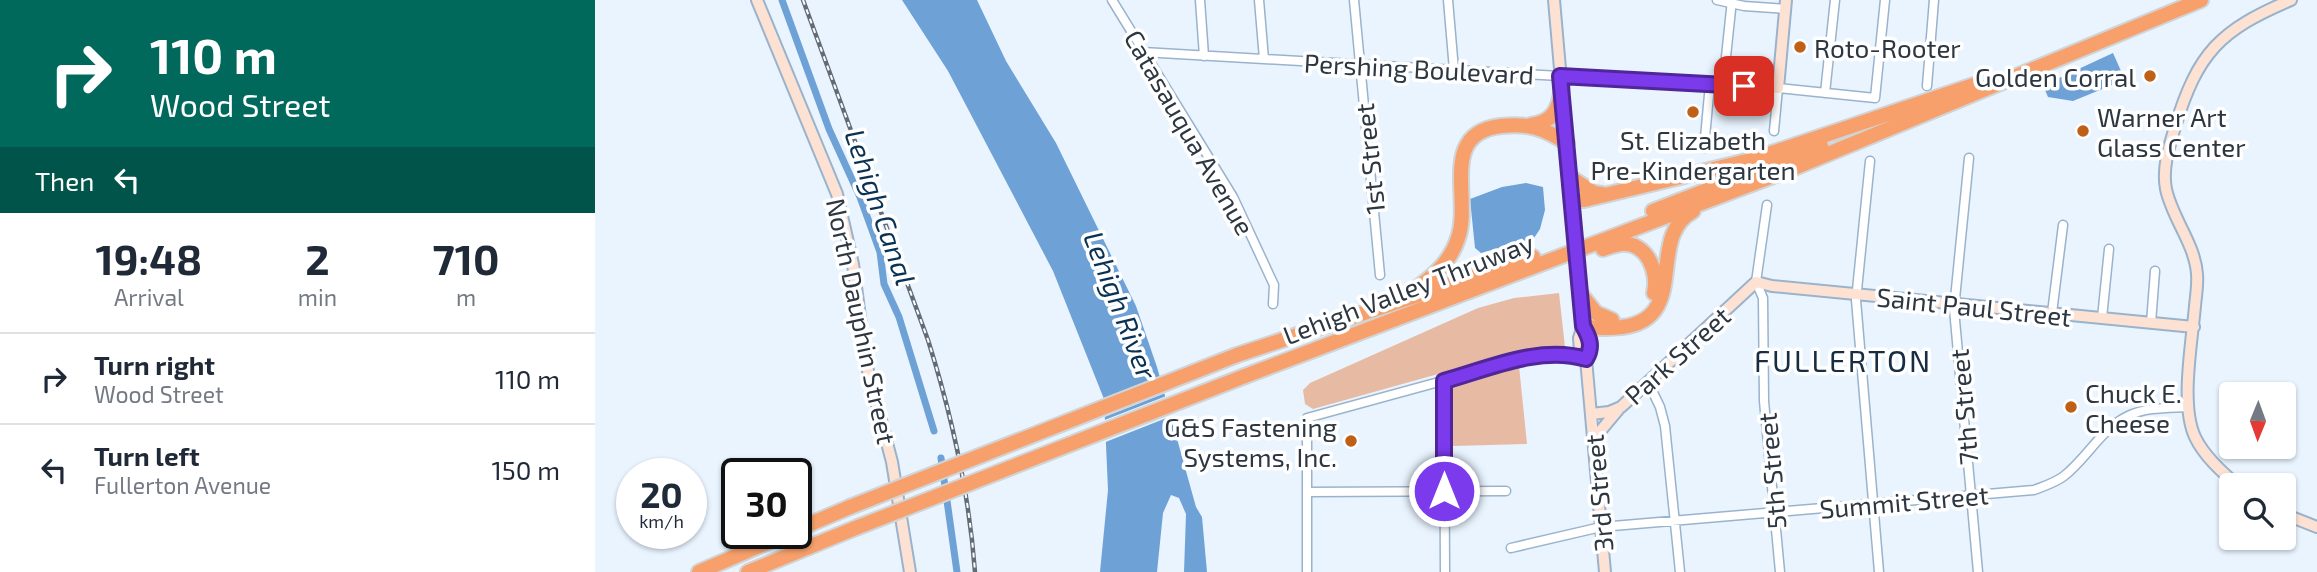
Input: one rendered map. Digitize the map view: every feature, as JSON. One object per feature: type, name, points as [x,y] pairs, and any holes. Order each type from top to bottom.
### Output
[{"type":"highway","name":"Lehigh Valley Thruway","points":[[812,523],[1237,355],[1528,259],[1912,112],[2178,0]]},
{"type":"highway","name":"Lehigh Valley Thruway","points":[[748,572],[1245,376],[1794,168],[2201,0]]},
{"type":"highway","points":[[1398,302],[1437,272],[1454,248],[1463,219],[1461,160],[1468,143],[1476,135],[1492,127],[1545,122],[1559,108],[1561,82]]},
{"type":"highway","points":[[1572,199],[1584,200],[1751,160],[1982,82]]},
{"type":"highway","points":[[1530,125],[1541,128],[1567,143]]},
{"type":"highway","points":[[1583,326],[1598,329],[1626,326],[1648,317],[1662,296],[1671,236],[1681,219],[1690,212],[1794,168]]},
{"type":"highway","points":[[1570,177],[1594,193],[1603,195]]},
{"type":"highway","points":[[1524,270],[1620,244],[1640,250],[1651,261],[1655,272],[1653,298],[1638,314],[1595,321],[1583,326]]},
{"type":"highway","points":[[1580,293],[1596,313],[1612,320]]},
{"type":"highway","points":[[699,572],[752,549]]},
{"type":"street","name":"North Dauphin Street","points":[[757,0],[837,194],[844,220],[853,264],[862,340],[892,462],[910,572]]},
{"type":"street","name":"Catasauqua Avenue","points":[[1112,0],[1233,197],[1274,285],[1273,304]]},
{"type":"street","points":[[1200,0],[1204,56]]},
{"type":"street","points":[[1259,0],[1264,59]]},
{"type":"street","name":"1st Street","points":[[1354,0],[1380,275]]},
{"type":"street","points":[[1448,0],[1454,70]]},
{"type":"street","name":"3rd Street","points":[[1554,0],[1583,326],[1590,337],[1591,350],[1586,359],[1605,572]]},
{"type":"street","points":[[1717,0],[1786,5],[1774,131]]},
{"type":"street","points":[[1825,93],[1835,0]]},
{"type":"street","points":[[1778,88],[1875,98],[1885,0]]},
{"type":"street","points":[[1927,86],[1934,0]]},
{"type":"street","points":[[2223,473],[2195,438],[2187,407],[2197,272],[2169,198],[2165,178],[2172,136],[2189,85],[2206,56],[2221,38],[2238,25],[2291,0]]},
{"type":"street","points":[[1723,85],[1731,2]]},
{"type":"street","name":"Pershing Boulevard","points":[[1143,52],[1454,70],[1561,82],[1710,84],[1778,88]]},
{"type":"street","points":[[1704,148],[1710,84]]},
{"type":"street","name":"7th Street","points":[[1969,158],[1954,304],[1978,572]]},
{"type":"street","points":[[1870,161],[1857,294],[1878,572]]},
{"type":"street","name":"5th Street","points":[[1767,205],[1756,282],[1763,298],[1764,401],[1780,572]]},
{"type":"street","points":[[2052,313],[2063,225]]},
{"type":"street","points":[[2102,318],[2109,248]]},
{"type":"street","points":[[2151,323],[2155,271]]},
{"type":"street","name":"Saint Paul Street","points":[[1756,282],[2193,327]]},
{"type":"street","name":"Park Street","points":[[1591,414],[1609,412],[1621,407],[1756,282]]},
{"type":"street","points":[[1307,572],[1307,418],[1530,357],[1564,355],[1586,359]]},
{"type":"street","points":[[1444,381],[1445,572]]},
{"type":"street","points":[[1648,382],[1660,407],[1665,426],[1680,572]]},
{"type":"street","points":[[1593,445],[1597,435],[1621,407]]},
{"type":"street","name":"Summit Street","points":[[1511,548],[1601,527],[2034,490],[2067,474],[2111,427],[2127,416],[2147,410],[2187,407]]},
{"type":"street","points":[[1307,492],[1506,491]]},
{"type":"street","points":[[2296,519],[2317,527]]},
{"type":"shaded area","points":[[1559,293],[1565,347],[1517,352],[1313,409],[1305,404],[1303,390],[1310,383],[1478,308],[1514,298]]},
{"type":"shaded area","points":[[1519,366],[1527,444],[1453,446],[1453,385]]},
{"type":"water","name":"Lehigh River","points":[[902,0],[977,0],[1006,61],[1056,143],[1136,306],[1157,367],[1196,507],[1202,517],[1207,572],[1184,572],[1186,514],[1179,498],[1171,495],[1163,513],[1157,572],[1100,572],[1108,490],[1104,399],[1053,271],[948,71]]},
{"type":"water","points":[[2113,53],[2121,71],[2117,83],[2073,101],[2048,97],[2042,83]]},
{"type":"water","points":[[1526,183],[1543,187],[1545,210],[1540,229],[1534,238],[1481,253],[1475,248],[1470,199],[1502,187]]},
{"type":"pier","points":[[1163,375],[1168,392],[1102,418],[1101,399]]},
{"type":"pier","points":[[1169,395],[1174,415],[1103,443],[1102,421]]},
{"type":"waterway","name":"Lehigh Canal","points":[[782,0],[829,129],[860,197],[880,252],[884,284],[899,317],[934,431]]},
{"type":"waterway","name":"Lehigh Canal","points":[[941,458],[957,572]]},
{"type":"railway","points":[[803,0],[937,369],[964,483],[975,572]]},
{"type":"place","name":"Roto-Rooter","points":[[1800,47]]},
{"type":"place","name":"Golden Corral","points":[[2150,76]]},
{"type":"place","name":"St. Elizabeth Pre-Kindergarten","points":[[1693,112]]},
{"type":"place","name":"Warner Art Glass Center","points":[[2083,131]]},
{"type":"place","name":"Chuck E. Cheese","points":[[2071,407]]},
{"type":"place","name":"G&S Fastening Systems, Inc.","points":[[1351,441]]},
{"type":"district","name":"FULLERTON","points":[[1843,360]]},
{"type":"route","points":[[1444,491],[1444,381],[1530,357],[1555,355],[1586,359],[1591,350],[1590,337],[1583,326],[1560,76],[1744,86]]}]
